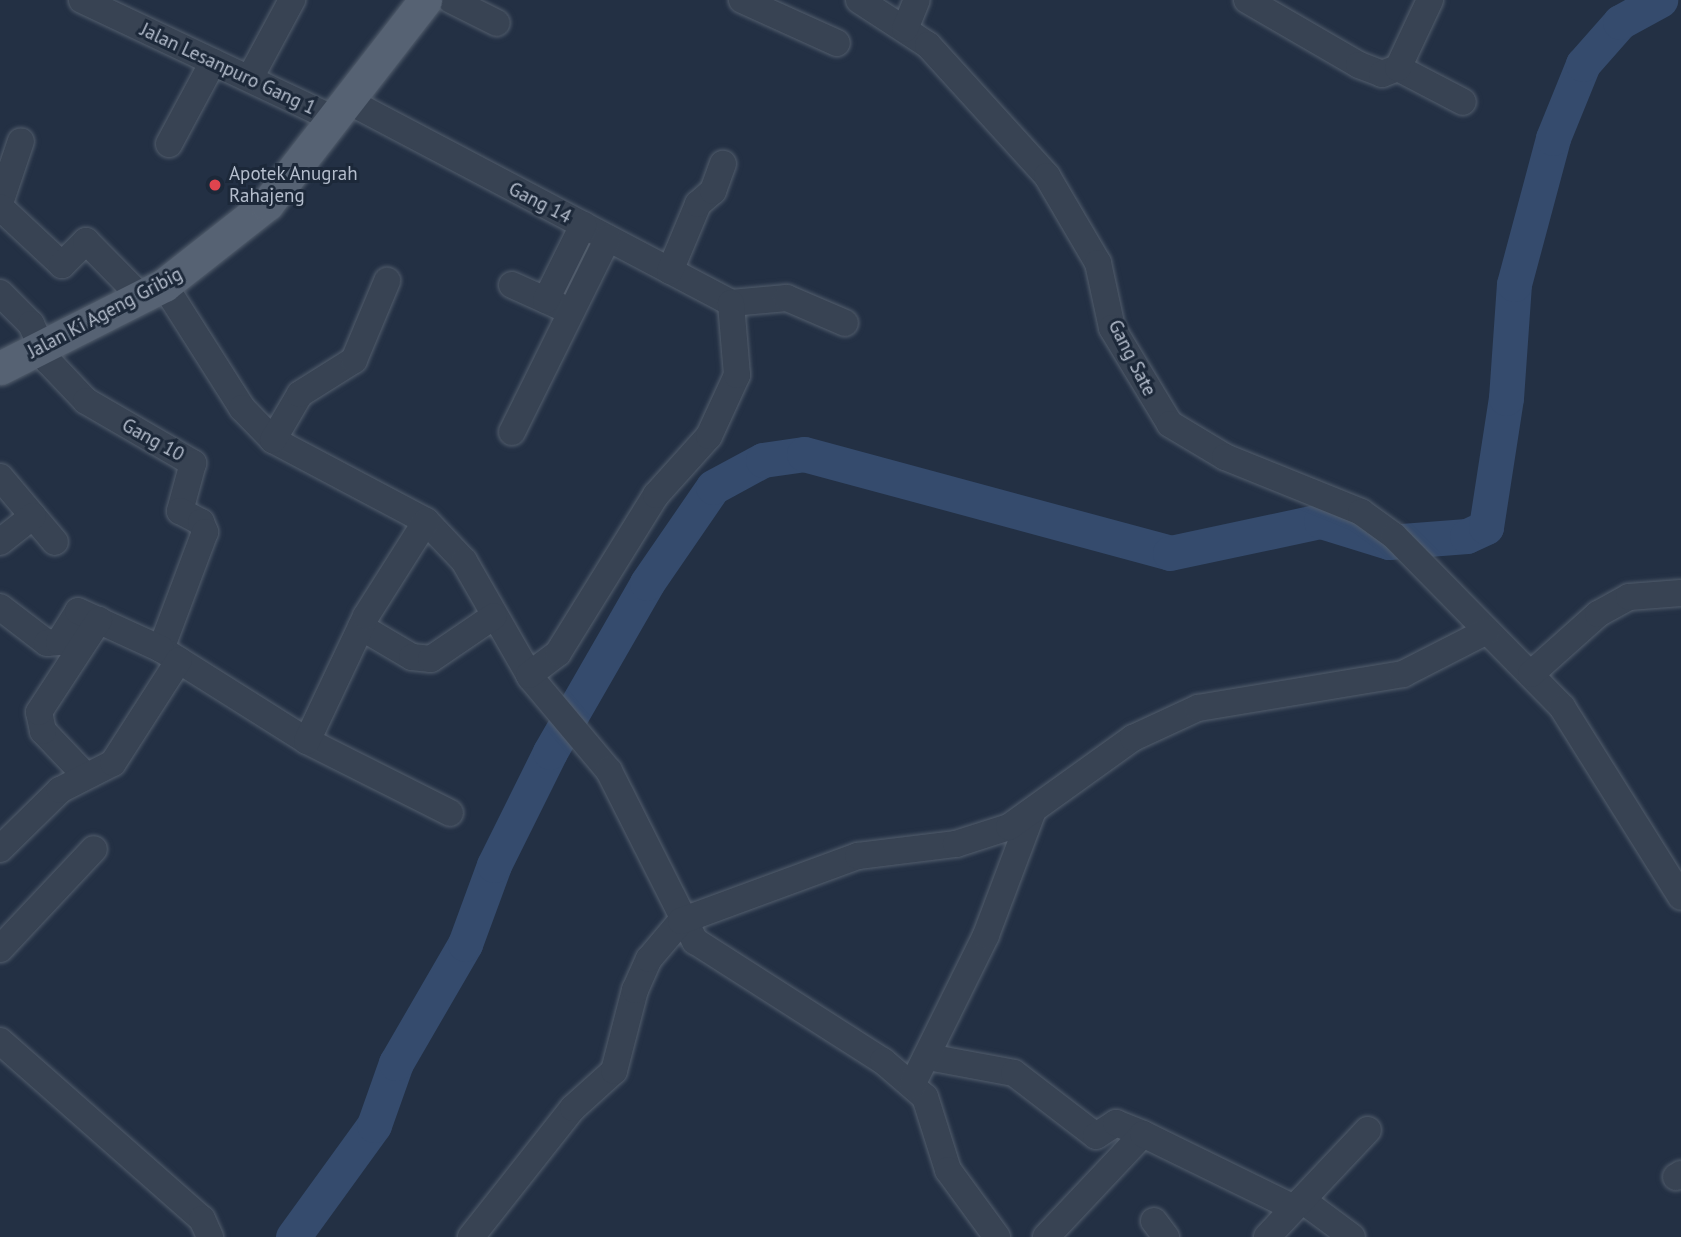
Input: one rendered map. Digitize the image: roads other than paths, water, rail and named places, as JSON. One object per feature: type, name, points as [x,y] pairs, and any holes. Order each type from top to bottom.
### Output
[{"type":"main road","name":"Jalan Ki Ageng Gribig","points":[[0,368],[153,291],[267,204],[343,111],[425,0]]},
{"type":"street","name":"Jalan Lesanpuro Gang 1","points":[[82,0],[250,78],[343,111]]},
{"type":"street","points":[[250,78],[292,0]]},
{"type":"street","points":[[451,0],[497,23]]},
{"type":"street","points":[[742,0],[837,43]]},
{"type":"street","name":"Gang Sate","points":[[859,0],[905,29],[1047,176],[1098,262],[1112,328],[1170,424],[1226,457],[1360,512],[1394,536],[1457,603],[1531,674],[1581,734],[1681,897]]},
{"type":"street","points":[[905,29],[917,0]]},
{"type":"street","points":[[1247,0],[1359,65],[1382,74],[1398,68],[1430,0]]},
{"type":"street","points":[[169,144],[213,62]]},
{"type":"street","points":[[1398,68],[1464,102]]},
{"type":"street","name":"Gang 14","points":[[343,111],[583,225],[731,303]]},
{"type":"street","points":[[21,141],[0,205],[62,265],[86,241],[153,291],[242,408],[273,440],[426,521],[464,561],[530,677],[609,771],[677,910],[702,947],[912,1085],[930,1106],[948,1170],[997,1237]]},
{"type":"street","points":[[670,271],[698,204],[713,191],[723,164]]},
{"type":"street","points":[[546,300],[583,225]]},
{"type":"street","points":[[512,432],[608,239]]},
{"type":"street","points":[[273,440],[300,394],[348,368],[387,281]]},
{"type":"street","points":[[512,285],[572,312]]},
{"type":"street","points":[[0,293],[31,324],[43,348]]},
{"type":"street","points":[[530,677],[558,653],[656,495],[709,436],[737,374],[731,303],[787,298],[845,323]]},
{"type":"street","name":"Gang 10","points":[[43,348],[86,401],[191,461],[179,508],[204,526],[170,654]]},
{"type":"street","points":[[0,477],[55,541]]},
{"type":"street","points":[[0,542],[33,516]]},
{"type":"street","points":[[307,741],[361,627],[426,521]]},
{"type":"street","points":[[1531,674],[1598,614],[1629,597],[1681,593]]},
{"type":"street","points":[[0,607],[54,645],[89,616]]},
{"type":"street","points":[[89,616],[170,654],[307,741],[450,813]]},
{"type":"street","points":[[83,773],[43,731],[39,712],[89,616]]},
{"type":"street","points":[[361,627],[412,657],[431,659],[494,616]]},
{"type":"street","points":[[471,1237],[573,1108],[614,1071],[635,990],[677,910],[858,856],[977,839],[1032,813],[1160,722],[1198,708],[1403,674],[1487,632]]},
{"type":"street","points":[[0,849],[83,773],[113,763],[170,654]]},
{"type":"street","points":[[912,1085],[986,935],[1032,813]]},
{"type":"street","points":[[0,949],[94,849]]},
{"type":"street","points":[[3,1049],[202,1219],[210,1237]]},
{"type":"street","points":[[928,1057],[1014,1073],[1096,1136],[1116,1123],[1298,1204],[1352,1237]]},
{"type":"street","points":[[1267,1237],[1368,1130]]},
{"type":"street","points":[[1046,1237],[1143,1134]]},
{"type":"waterway","points":[[293,1237],[374,1125],[396,1063],[465,944],[494,865],[550,752],[647,583],[713,487],[763,460],[804,454],[1170,553],[1321,521],[1389,542],[1467,536],[1486,527],[1506,398],[1514,284],[1553,138],[1583,64],[1620,22],[1660,0]]},
{"type":"place","name":"Apotek Anugrah Rahajeng","points":[[215,185]]}]
